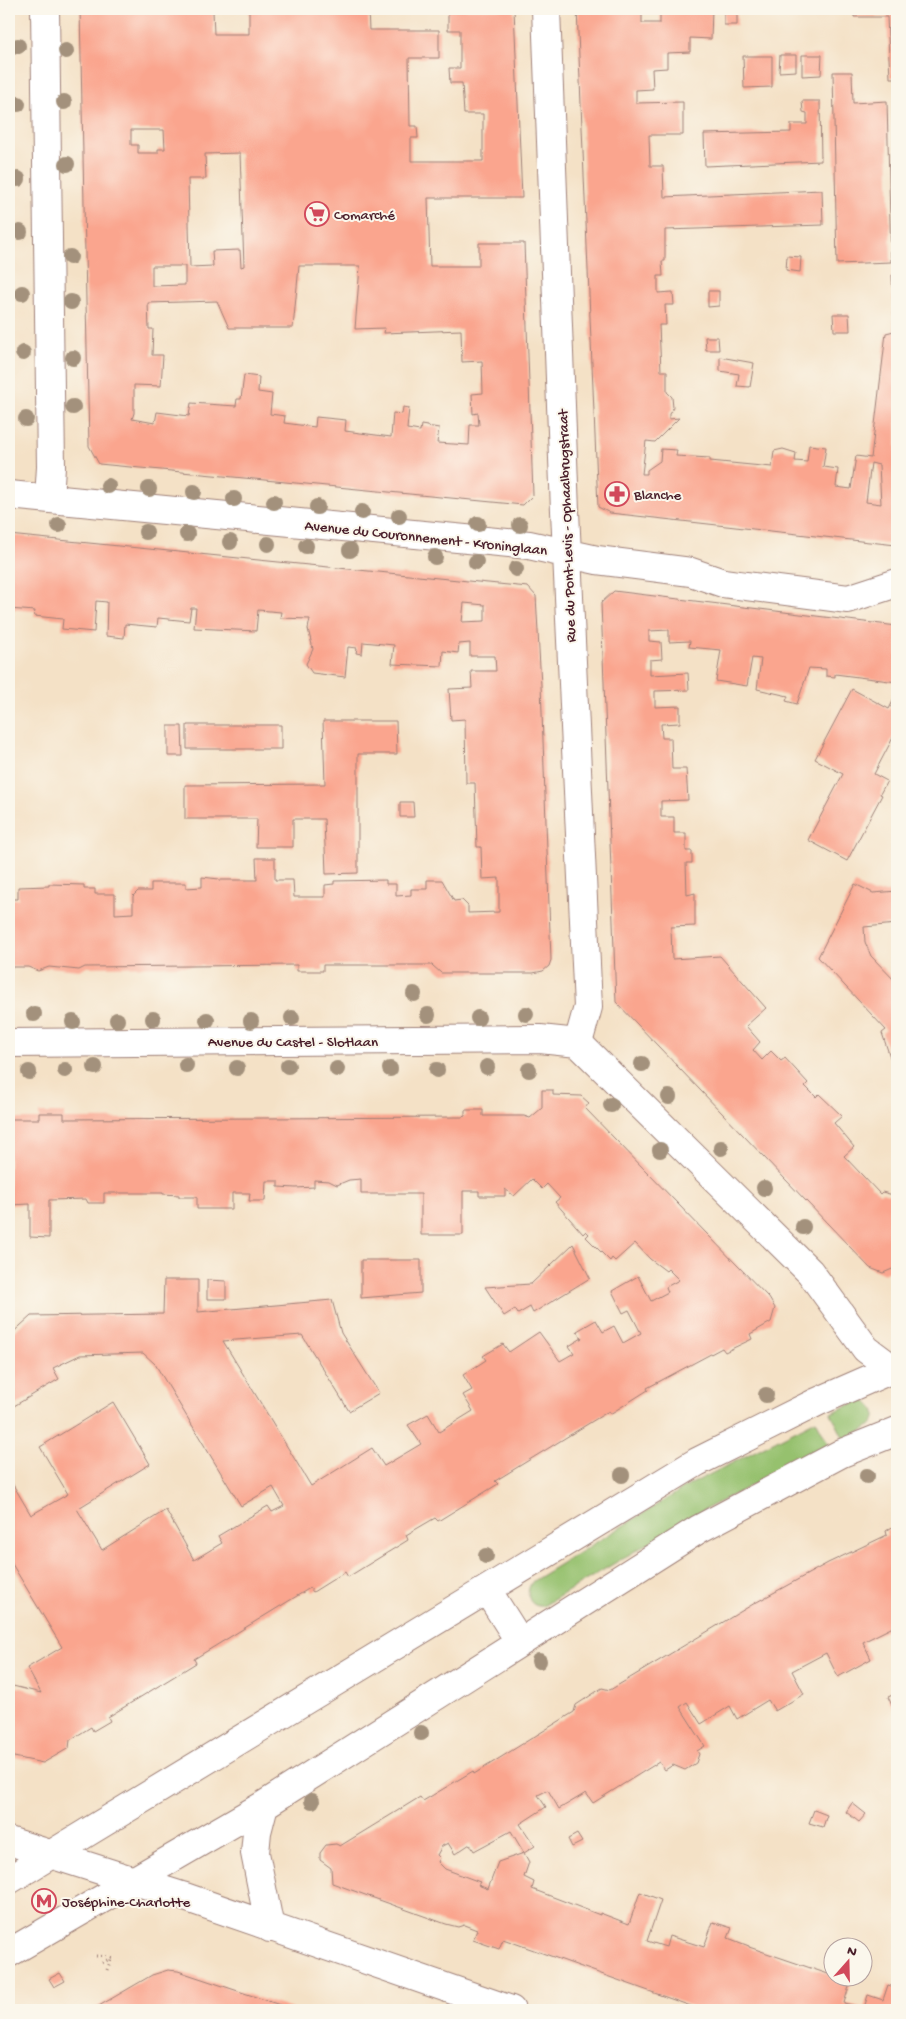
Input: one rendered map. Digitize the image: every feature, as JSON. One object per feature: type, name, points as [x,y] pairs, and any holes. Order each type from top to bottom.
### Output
[{"type":"street","points":[[46,9],[51,467],[49,498]]},
{"type":"street","name":"Rue du Pont-Levis - Ophaalbrugstraat","points":[[546,9],[567,554],[588,1007],[578,1042]]},
{"type":"street","name":"Avenue du Couronnement - Kroninglaan","points":[[9,494],[529,545],[567,554],[691,572],[723,583],[848,599],[897,583]]},
{"type":"street","name":"Avenue du Castel - Slotlaan","points":[[9,1043],[540,1039],[578,1042]]},
{"type":"street","points":[[578,1042],[810,1272],[866,1349],[896,1369]]},
{"type":"street","points":[[9,1880],[697,1462],[817,1402],[896,1369]]},
{"type":"street","points":[[9,1954],[264,1804],[699,1529],[842,1453],[897,1431]]},
{"type":"street","points":[[487,1590],[520,1642]]},
{"type":"street","points":[[264,1804],[257,1832],[255,1853],[270,1928]]},
{"type":"street","points":[[9,1841],[133,1881],[511,2010]]},
{"type":"path","points":[[96,1956],[112,1957]]},
{"type":"path","points":[[102,1963],[112,1957]]},
{"type":"path","points":[[107,1970],[112,1957]]},
{"type":"green space","points":[[861,1400],[873,1408],[875,1418],[873,1423],[844,1439],[831,1413]]},
{"type":"green space","points":[[816,1420],[829,1445],[702,1511],[543,1606],[538,1606],[531,1602],[528,1594],[533,1581],[691,1484]]},
{"type":"building","points":[[80,9],[211,9],[213,11],[214,34],[249,34],[249,9],[368,9],[369,30],[439,30],[439,58],[409,58],[410,126],[417,126],[418,138],[411,138],[411,161],[483,161],[483,114],[464,114],[462,83],[450,83],[449,68],[460,68],[460,30],[448,30],[448,9],[514,9],[522,198],[428,198],[430,266],[479,266],[479,243],[524,243],[533,495],[523,505],[99,464],[89,446]],"holes":[[[131,130],[164,130],[165,149],[158,149],[158,153],[138,153],[138,145],[131,145]],[[240,153],[244,266],[241,267],[240,250],[212,251],[213,266],[190,267],[188,179],[206,179],[205,154]],[[152,266],[185,266],[185,285],[152,286]],[[299,266],[360,266],[355,329],[385,328],[384,333],[461,330],[462,362],[482,361],[483,393],[472,394],[473,414],[478,413],[479,425],[470,425],[469,445],[437,443],[439,428],[421,425],[420,431],[407,429],[409,408],[403,407],[402,414],[393,413],[391,437],[345,431],[346,420],[316,417],[315,427],[284,423],[285,416],[270,414],[272,394],[258,392],[259,377],[244,375],[241,399],[237,399],[236,406],[191,403],[189,416],[157,412],[155,423],[132,419],[134,413],[134,385],[161,386],[163,355],[152,355],[153,329],[149,329],[148,303],[217,301],[229,328],[293,328]]]},
{"type":"building","points":[[577,9],[642,9],[642,23],[660,23],[660,9],[712,9],[711,39],[690,38],[690,52],[667,53],[667,68],[652,69],[653,89],[636,90],[636,103],[683,102],[683,135],[649,135],[650,166],[663,166],[664,197],[822,190],[823,225],[665,230],[665,261],[662,261],[663,276],[658,276],[658,293],[673,292],[674,305],[665,305],[666,325],[659,325],[661,371],[667,371],[667,392],[672,397],[673,408],[669,414],[669,419],[679,418],[655,442],[646,441],[642,474],[647,474],[647,470],[660,461],[661,449],[677,450],[676,456],[710,458],[710,461],[772,467],[774,451],[783,449],[796,453],[795,461],[807,462],[809,445],[826,447],[823,467],[838,469],[836,487],[851,489],[856,456],[871,458],[886,333],[894,331],[892,275],[897,275],[896,545],[610,513],[598,507]],"holes":[[[871,463],[879,465],[881,504],[866,502]]]},
{"type":"building","points":[[854,9],[897,9],[897,78],[890,78],[887,17],[854,17]]},
{"type":"building","points":[[737,11],[737,25],[724,25],[724,12]]},
{"type":"building","points":[[780,55],[796,55],[796,71],[779,72]]},
{"type":"building","points":[[802,55],[822,55],[821,75],[802,76]]},
{"type":"building","points":[[743,56],[772,56],[772,87],[744,88]]},
{"type":"building","points":[[833,72],[852,72],[853,103],[887,101],[891,262],[837,264]]},
{"type":"building","points":[[802,101],[820,101],[821,161],[705,166],[704,134],[791,132],[791,124],[807,124],[807,113],[803,112]]},
{"type":"building","points":[[787,256],[801,257],[800,272],[786,270]]},
{"type":"building","points":[[708,291],[719,291],[719,306],[708,307]]},
{"type":"building","points":[[833,314],[849,314],[850,331],[834,331]]},
{"type":"building","points":[[705,337],[718,337],[719,350],[706,350]]},
{"type":"building","points":[[720,357],[754,363],[750,387],[737,386],[739,374],[720,371]]},
{"type":"building","points":[[9,535],[528,587],[536,596],[541,685],[551,960],[549,966],[543,971],[533,973],[441,973],[432,965],[323,965],[323,971],[297,971],[297,965],[85,967],[79,970],[49,967],[38,971],[28,967],[9,967],[9,899],[18,899],[18,887],[49,886],[49,884],[84,885],[84,889],[95,889],[95,894],[115,894],[115,914],[133,913],[133,896],[138,891],[151,891],[151,883],[186,883],[186,888],[202,887],[202,877],[219,880],[257,880],[256,858],[275,858],[275,880],[293,880],[294,897],[325,897],[325,885],[334,884],[334,881],[386,880],[386,884],[396,884],[396,896],[411,895],[411,889],[427,889],[427,880],[442,880],[454,901],[462,900],[468,906],[468,913],[499,912],[499,878],[482,879],[481,847],[477,847],[475,783],[466,783],[465,719],[451,720],[449,689],[472,688],[471,671],[496,671],[495,656],[470,656],[470,643],[459,644],[458,653],[443,651],[442,666],[392,664],[394,645],[363,642],[362,654],[356,653],[357,648],[348,647],[345,677],[312,673],[306,664],[313,649],[308,629],[310,619],[280,618],[281,612],[258,610],[256,631],[194,628],[196,608],[191,608],[189,621],[158,618],[157,627],[125,624],[124,638],[106,636],[107,602],[96,601],[94,632],[62,629],[63,619],[34,616],[35,611],[9,609]],"holes":[[[464,603],[485,605],[485,621],[462,622]]]},
{"type":"building","points":[[614,591],[897,626],[897,682],[835,674],[835,677],[826,676],[826,669],[809,668],[797,704],[786,701],[788,696],[757,689],[761,659],[752,658],[747,686],[716,681],[721,650],[689,647],[690,641],[669,642],[669,630],[649,631],[649,641],[661,642],[662,659],[650,660],[650,675],[688,673],[689,690],[655,691],[655,707],[680,706],[680,723],[661,724],[662,738],[671,738],[672,769],[686,769],[688,800],[661,801],[661,817],[674,817],[674,833],[686,833],[686,851],[692,851],[692,863],[686,863],[687,895],[695,893],[695,926],[671,927],[672,959],[720,956],[766,1008],[746,1026],[760,1042],[753,1050],[762,1060],[771,1051],[781,1061],[785,1058],[808,1083],[805,1086],[816,1097],[819,1094],[842,1116],[834,1123],[854,1147],[844,1156],[880,1194],[882,1192],[897,1196],[897,1267],[883,1273],[870,1268],[616,1002],[601,603]]},
{"type":"building","points":[[852,689],[889,709],[897,693],[897,730],[874,774],[887,781],[880,794],[882,795],[847,861],[808,840],[843,774],[815,759]]},
{"type":"building","points":[[323,721],[396,721],[397,754],[358,754],[358,873],[326,874],[324,819],[293,819],[293,847],[256,847],[257,819],[185,819],[185,785],[325,784]]},
{"type":"building","points":[[187,725],[281,725],[281,749],[187,749]]},
{"type":"building","points":[[168,726],[182,726],[183,756],[168,756]]},
{"type":"building","points":[[400,802],[413,802],[414,817],[400,817]]},
{"type":"building","points":[[855,884],[873,893],[897,891],[897,924],[864,927],[865,942],[871,956],[897,983],[897,1078],[882,1033],[886,1030],[818,957]]},
{"type":"building","points":[[542,1090],[553,1090],[553,1095],[581,1096],[589,1103],[585,1108],[769,1298],[775,1308],[771,1322],[750,1334],[752,1339],[725,1352],[722,1348],[647,1388],[648,1390],[610,1414],[609,1411],[495,1481],[498,1484],[438,1521],[435,1518],[406,1535],[408,1540],[348,1577],[345,1572],[313,1592],[310,1588],[194,1659],[196,1663],[108,1717],[110,1721],[93,1731],[91,1727],[70,1740],[69,1748],[43,1763],[9,1756],[9,1685],[41,1693],[27,1668],[62,1647],[9,1559],[9,1478],[31,1515],[68,1494],[40,1447],[113,1402],[150,1464],[77,1509],[102,1550],[166,1510],[194,1560],[222,1543],[218,1536],[268,1506],[272,1512],[284,1506],[273,1487],[241,1506],[155,1364],[143,1353],[80,1355],[53,1368],[59,1379],[14,1406],[9,1398],[9,1336],[31,1316],[163,1314],[164,1280],[198,1280],[198,1312],[332,1300],[341,1333],[379,1393],[349,1411],[302,1335],[223,1341],[311,1486],[372,1448],[384,1466],[421,1444],[408,1425],[428,1414],[439,1432],[473,1411],[463,1395],[472,1390],[463,1375],[486,1360],[483,1356],[503,1344],[509,1352],[539,1332],[560,1361],[574,1353],[569,1346],[582,1338],[577,1331],[596,1320],[603,1332],[614,1326],[623,1343],[641,1333],[629,1310],[623,1313],[612,1291],[638,1276],[651,1301],[668,1292],[666,1287],[679,1280],[668,1269],[666,1271],[650,1259],[635,1243],[615,1261],[612,1258],[610,1261],[586,1237],[589,1234],[586,1231],[583,1234],[555,1202],[560,1198],[547,1184],[542,1189],[532,1179],[514,1196],[505,1189],[505,1196],[479,1196],[479,1191],[463,1191],[463,1235],[421,1235],[421,1194],[361,1194],[361,1179],[349,1180],[337,1185],[329,1181],[314,1180],[314,1187],[296,1188],[278,1187],[278,1181],[266,1181],[265,1201],[249,1201],[250,1193],[232,1193],[232,1209],[197,1209],[197,1197],[179,1197],[179,1195],[163,1193],[104,1193],[104,1203],[88,1203],[86,1199],[49,1200],[49,1238],[30,1237],[30,1204],[9,1205],[9,1119],[39,1119],[39,1113],[64,1113],[64,1119],[462,1117],[465,1116],[465,1110],[483,1110],[483,1116],[524,1116],[530,1118],[542,1108]]},
{"type":"building","points":[[573,1244],[590,1278],[533,1313],[530,1307],[518,1314],[515,1309],[504,1316],[485,1287],[531,1284]]},
{"type":"building","points":[[361,1260],[421,1260],[421,1293],[361,1298]]},
{"type":"building","points":[[207,1280],[226,1281],[226,1299],[207,1299]]},
{"type":"building","points":[[897,1524],[897,1625],[863,1642],[871,1659],[838,1677],[826,1653],[792,1671],[804,1694],[775,1711],[768,1700],[737,1719],[730,1706],[701,1724],[687,1702],[680,1707],[705,1746],[697,1751],[699,1754],[696,1763],[685,1770],[673,1765],[665,1770],[659,1762],[593,1803],[586,1793],[559,1809],[548,1790],[538,1795],[546,1807],[520,1824],[535,1846],[524,1853],[529,1862],[524,1877],[534,1882],[532,1889],[629,1924],[640,1892],[661,1900],[647,1941],[666,1947],[669,1936],[704,1947],[713,1922],[732,1928],[728,1938],[824,1973],[824,1986],[849,1986],[844,2003],[864,2008],[868,1995],[883,2000],[888,1985],[897,1988],[897,2010],[702,2010],[503,1939],[499,1949],[473,1940],[477,1930],[464,1925],[458,1927],[446,1924],[332,1883],[331,1868],[320,1860],[320,1853],[326,1845],[336,1844],[340,1846],[420,1797],[423,1801],[473,1771],[474,1774],[574,1712],[576,1705],[602,1688],[610,1690],[755,1603],[828,1563],[887,1535],[886,1531]],"holes":[[[511,1831],[524,1853],[498,1862],[488,1889],[478,1885],[480,1882],[445,1869],[438,1862],[440,1858],[437,1855],[442,1846],[448,1843],[455,1854],[470,1844],[474,1851]]]},
{"type":"building","points":[[897,1693],[897,1716],[888,1697]]},
{"type":"building","points":[[852,1803],[866,1814],[859,1822],[846,1812]]},
{"type":"building","points":[[814,1810],[827,1815],[823,1827],[809,1823]]},
{"type":"building","points":[[577,1834],[582,1842],[572,1847],[568,1839]]},
{"type":"building","points":[[168,1970],[178,1971],[295,2010],[92,2010],[152,1975]]},
{"type":"building","points":[[60,1973],[65,1981],[54,1987],[49,1979]]},
{"type":"place","name":"Comarché","points":[[317,214]]},
{"type":"place","name":"Blanche","points":[[617,494]]},
{"type":"place","name":"Joséphine-Charlotte","points":[[44,1901]]}]
